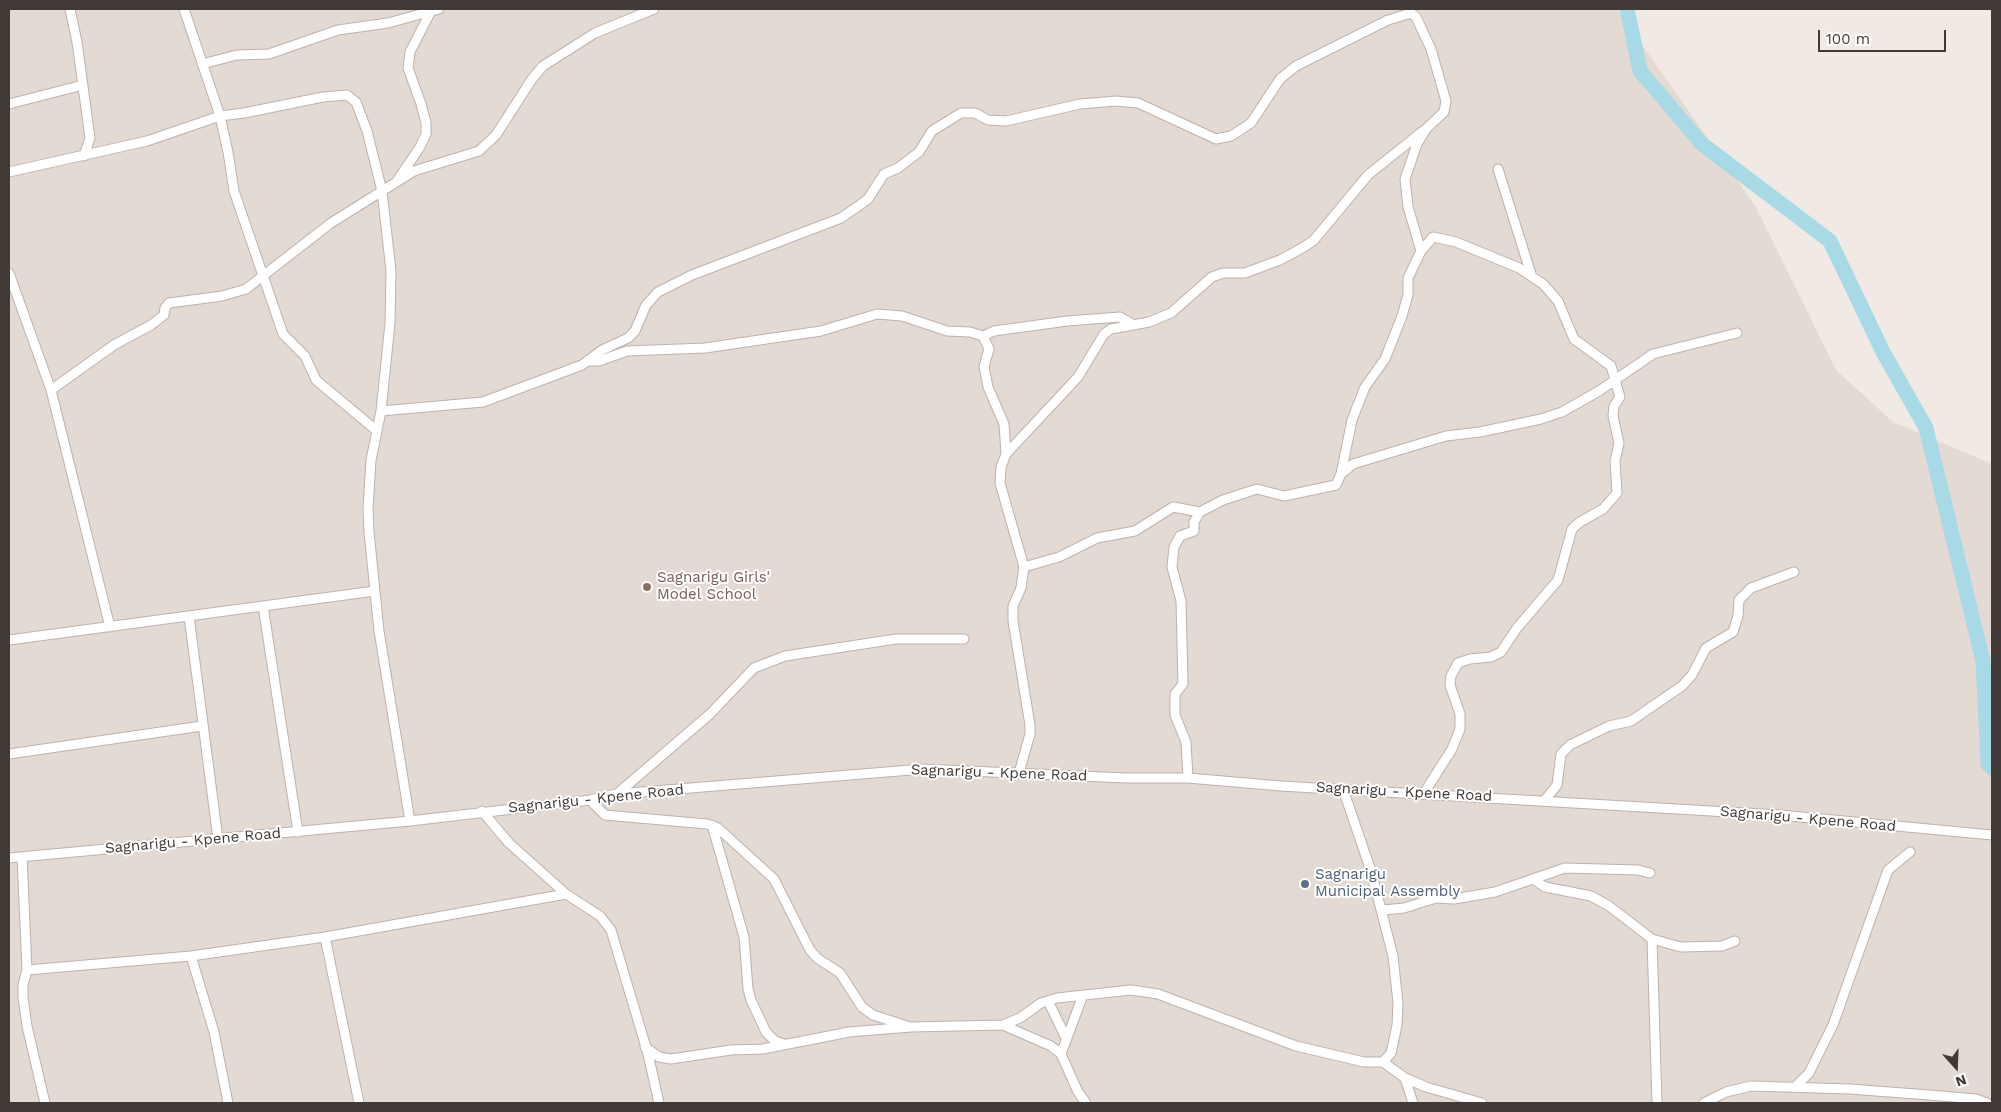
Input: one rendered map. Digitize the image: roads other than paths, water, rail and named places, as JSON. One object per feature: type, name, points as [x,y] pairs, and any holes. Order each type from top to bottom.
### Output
[{"type":"street","points":[[70,9],[90,138],[84,156]]},
{"type":"street","points":[[184,9],[220,116],[234,191],[283,334],[305,356],[316,380],[377,430]]},
{"type":"street","points":[[202,64],[237,55],[269,54],[338,30],[388,23],[439,9]]},
{"type":"street","points":[[50,390],[108,348],[164,316],[165,308],[169,303],[238,292],[262,277],[331,223],[414,171],[479,151],[496,135],[543,66],[595,33],[654,9]]},
{"type":"street","points":[[396,182],[420,147],[426,134],[426,123],[421,104],[408,68],[410,52],[430,13]]},
{"type":"street","points":[[381,411],[483,402],[516,391],[587,362],[602,350],[628,338],[635,331],[646,305],[658,292],[692,275],[841,218],[868,199],[884,174],[898,168],[919,152],[932,131],[961,113],[975,113],[988,120],[1006,121],[1080,104],[1116,101],[1138,103],[1216,139],[1231,136],[1251,123],[1280,78],[1296,66],[1381,23],[1411,14],[1416,17],[1431,49],[1446,102],[1444,112],[1426,129],[1368,175],[1314,240],[1304,248],[1280,260],[1245,273],[1223,273],[1212,277],[1171,313],[1149,322],[1111,329],[1104,334],[1078,377],[1006,454],[1001,467],[1000,483],[1024,567],[1021,588],[1013,606],[1013,621],[1030,725],[1030,734],[1019,773]]},
{"type":"street","points":[[9,104],[83,85]]},
{"type":"street","points":[[9,172],[147,141],[220,116],[322,97],[347,95],[356,102],[382,191],[391,271],[390,323],[381,411],[372,460],[368,509],[375,591],[410,820]]},
{"type":"street","points":[[1421,251],[1408,207],[1405,179],[1418,144],[1426,129]]},
{"type":"street","points":[[1498,169],[1531,274]]},
{"type":"street","points":[[1188,778],[1186,742],[1175,715],[1175,694],[1183,684],[1181,601],[1172,567],[1174,547],[1180,536],[1194,531],[1194,522],[1200,512],[1223,500],[1258,489],[1284,496],[1325,489],[1336,485],[1341,474],[1352,420],[1365,388],[1385,359],[1406,302],[1408,278],[1421,251],[1433,237],[1442,238],[1531,274],[1554,294],[1574,339],[1611,366],[1620,397],[1614,406],[1613,416],[1619,443],[1616,461],[1618,493],[1603,509],[1580,522],[1572,529],[1558,580],[1516,628],[1501,652],[1490,657],[1470,659],[1458,663],[1450,685],[1460,714],[1460,729],[1452,749],[1424,793]]},
{"type":"street","points":[[9,273],[50,390],[110,627]]},
{"type":"street","points":[[587,362],[599,361],[627,351],[705,348],[821,331],[877,314],[902,316],[947,331],[970,332],[983,336],[994,330],[1067,321],[1120,317],[1132,324]]},
{"type":"street","points":[[1341,474],[1353,464],[1446,436],[1480,432],[1541,419],[1562,412],[1653,354],[1737,333]]},
{"type":"street","points":[[983,336],[989,350],[984,367],[988,388],[1004,424],[1006,454]]},
{"type":"street","points":[[1024,567],[1060,557],[1097,538],[1135,531],[1173,508],[1200,512]]},
{"type":"street","points":[[1544,800],[1557,785],[1560,754],[1570,745],[1609,726],[1631,721],[1682,686],[1692,675],[1706,648],[1733,632],[1738,616],[1739,600],[1751,588],[1794,572]]},
{"type":"street","points":[[9,640],[375,591]]},
{"type":"street","points":[[263,606],[298,832]]},
{"type":"street","points":[[189,616],[218,839]]},
{"type":"street","points":[[617,794],[710,714],[754,668],[785,656],[896,639],[964,639]]},
{"type":"street","points":[[9,754],[202,726]]},
{"type":"street","name":"Sagnarigu - Kpene Road","points":[[9,858],[298,832],[590,800],[617,794],[923,769],[1126,778],[1188,778],[1780,815],[1992,835]]},
{"type":"street","points":[[1343,789],[1383,910],[1393,956],[1398,1003],[1397,1025],[1391,1053],[1383,1062]]},
{"type":"street","points":[[590,800],[605,815],[712,825],[718,828],[774,879],[810,950],[817,958],[840,973],[862,1008],[873,1015],[911,1027]]},
{"type":"street","points":[[482,811],[509,843],[566,894],[600,916],[611,930],[646,1047],[659,1103]]},
{"type":"street","points":[[712,825],[744,937],[748,989],[769,1036],[785,1044]]},
{"type":"street","points":[[1795,1087],[1809,1073],[1832,1025],[1888,870],[1910,852]]},
{"type":"street","points":[[22,857],[27,970],[23,985],[27,1026],[45,1103]]},
{"type":"street","points":[[1383,910],[1404,908],[1436,898],[1454,899],[1494,892],[1565,868],[1622,869],[1650,873]]},
{"type":"street","points":[[1534,879],[1545,887],[1591,896],[1609,906],[1652,939],[1681,947],[1722,946],[1735,941]]},
{"type":"street","points":[[27,970],[191,956],[325,937],[566,894]]},
{"type":"street","points":[[325,937],[359,1103]]},
{"type":"street","points":[[1652,939],[1657,1103]]},
{"type":"street","points":[[191,956],[214,1032],[228,1103]]},
{"type":"street","points":[[1003,1026],[1048,1001],[1131,990],[1158,994],[1296,1046],[1364,1062],[1383,1062],[1405,1078],[1426,1087],[1482,1103]]},
{"type":"street","points":[[1061,1054],[1083,995]]},
{"type":"street","points":[[1048,1001],[1066,1038]]},
{"type":"street","points":[[646,1047],[659,1057],[671,1059],[785,1044],[849,1032],[911,1027],[1003,1026],[1051,1046],[1061,1054],[1078,1092],[1086,1103]]},
{"type":"street","points":[[1405,1078],[1413,1103]]},
{"type":"street","points":[[1704,1103],[1726,1092],[1752,1086],[1929,1095],[1976,1099],[1987,1103]]},
{"type":"waterway","points":[[1627,9],[1640,71],[1702,144],[1830,241],[1883,352],[1926,428],[1983,661],[1988,764],[1992,768]]},
{"type":"place","name":"Sagnarigu Girls' Model School","points":[[647,587]]},
{"type":"place","name":"Sagnarigu Municipal Assembly","points":[[1305,884]]}]
